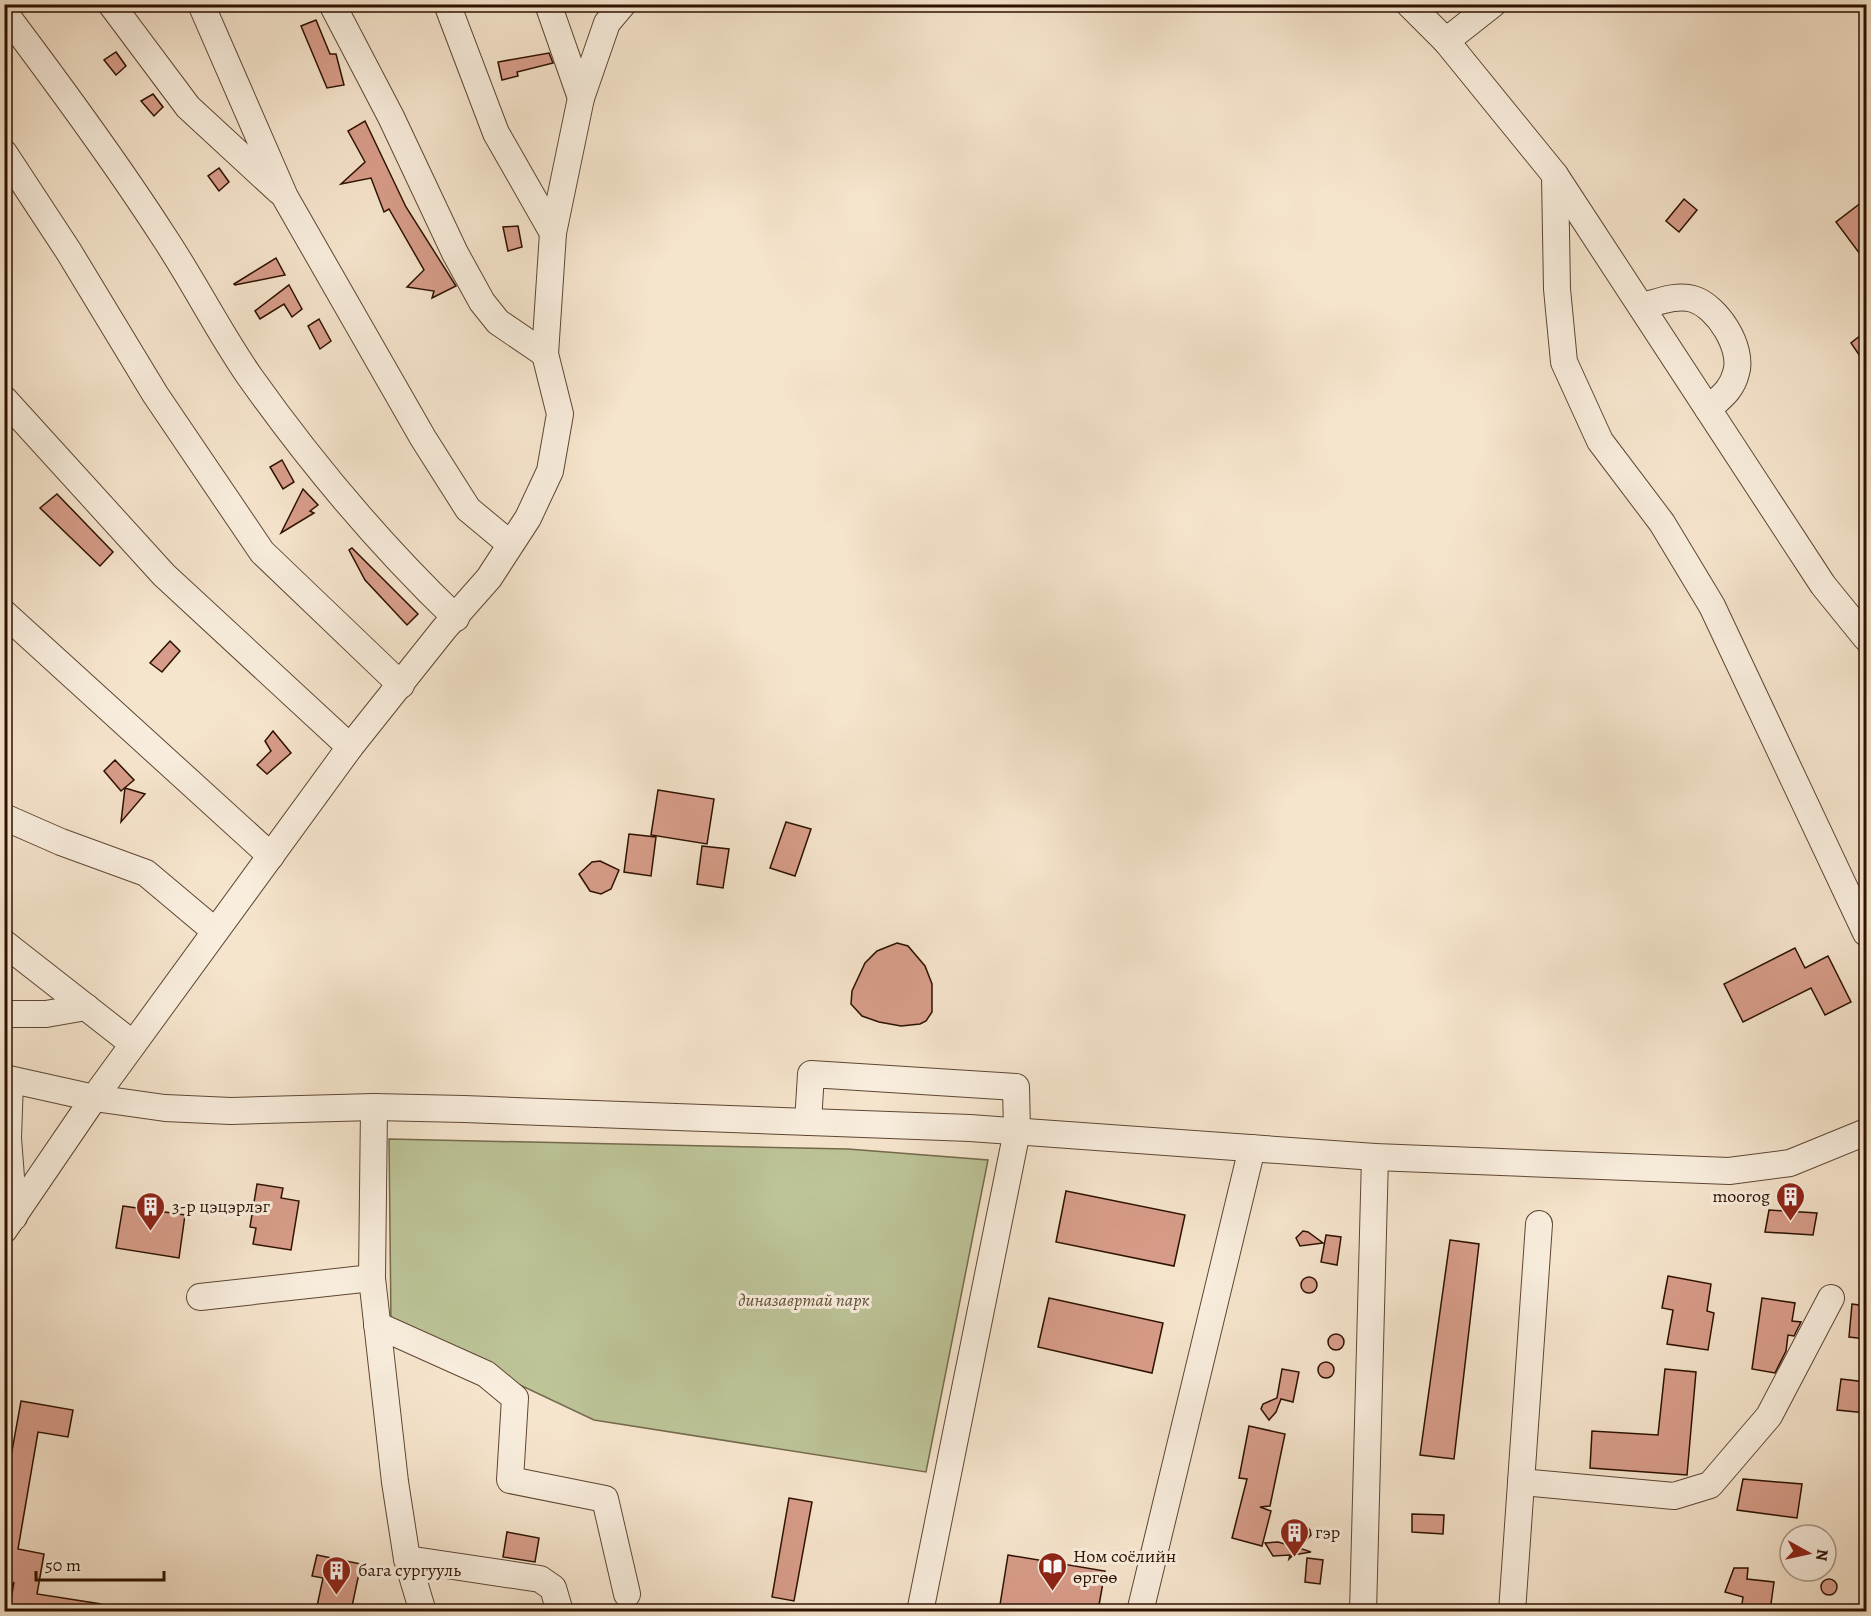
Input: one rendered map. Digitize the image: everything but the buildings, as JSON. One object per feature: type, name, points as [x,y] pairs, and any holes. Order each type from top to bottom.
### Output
[{"type":"street","points":[[111,4],[188,106],[285,197]]},
{"type":"street","points":[[201,4],[228,61],[285,197],[423,438],[468,509],[510,544]]},
{"type":"street","points":[[332,4],[391,117],[455,253],[482,302],[498,322],[545,354]]},
{"type":"street","points":[[447,4],[496,133],[553,233]]},
{"type":"street","points":[[548,4],[581,98]]},
{"type":"street","points":[[9,1223],[94,1098],[350,747],[444,628],[456,618],[489,578],[528,518],[550,471],[560,414],[545,354],[553,233],[581,98],[607,23],[623,4]]},
{"type":"street","points":[[1409,4],[1446,41],[1555,175],[1643,306],[1823,585],[1866,638]]},
{"type":"street","points":[[1446,41],[1493,4]]},
{"type":"street","points":[[4,12],[80,113],[163,235],[249,376],[321,471],[420,583],[456,618]]},
{"type":"street","points":[[4,153],[69,252],[155,394],[262,552],[401,685]]},
{"type":"street","points":[[1555,175],[1557,289],[1564,362],[1600,441],[1662,523],[1712,606],[1866,933]]},
{"type":"street","points":[[1643,306],[1675,298],[1692,299],[1716,312],[1734,343],[1738,370],[1730,389],[1708,409]]},
{"type":"street","points":[[4,399],[164,575],[350,747]]},
{"type":"street","points":[[4,613],[271,856]]},
{"type":"street","points":[[4,817],[61,842],[146,873],[215,931]]},
{"type":"street","points":[[4,943],[133,1044]]},
{"type":"street","points":[[4,1014],[46,1014],[86,1007]]},
{"type":"street","points":[[808,1122],[811,1074],[1016,1087],[1017,1131],[920,1611]]},
{"type":"street","points":[[9,1223],[7,1079],[94,1098],[165,1108],[231,1111],[374,1107],[808,1122],[1017,1131],[1375,1157],[1728,1171],[1790,1163],[1866,1132]]},
{"type":"street","points":[[374,1107],[372,1278],[395,1482],[407,1559],[423,1611]]},
{"type":"street","points":[[1140,1611],[1252,1148]]},
{"type":"street","points":[[1363,1611],[1375,1157]]},
{"type":"street","points":[[1512,1611],[1539,1224]]},
{"type":"street","points":[[200,1297],[372,1278]]},
{"type":"street","points":[[1521,1482],[1674,1496],[1710,1485],[1769,1416],[1831,1298]]},
{"type":"street","points":[[378,1325],[486,1374],[515,1398],[510,1480],[605,1499],[627,1594]]},
{"type":"street","points":[[407,1559],[540,1579],[553,1588],[560,1611]]},
{"type":"green space","name":"диназавртай парк","points":[[389,1139],[848,1149],[988,1160],[926,1472],[594,1420],[391,1324]]},
{"type":"place","name":"moorog","points":[[1791,1222]]},
{"type":"place","name":"3-р цэцэрлэг","points":[[151,1232]]},
{"type":"place","name":"гэр","points":[[1294,1558]]},
{"type":"place","name":"Ном соёлийн өргөө","points":[[1052,1592]]},
{"type":"place","name":"бага сургууль","points":[[337,1596]]}]
